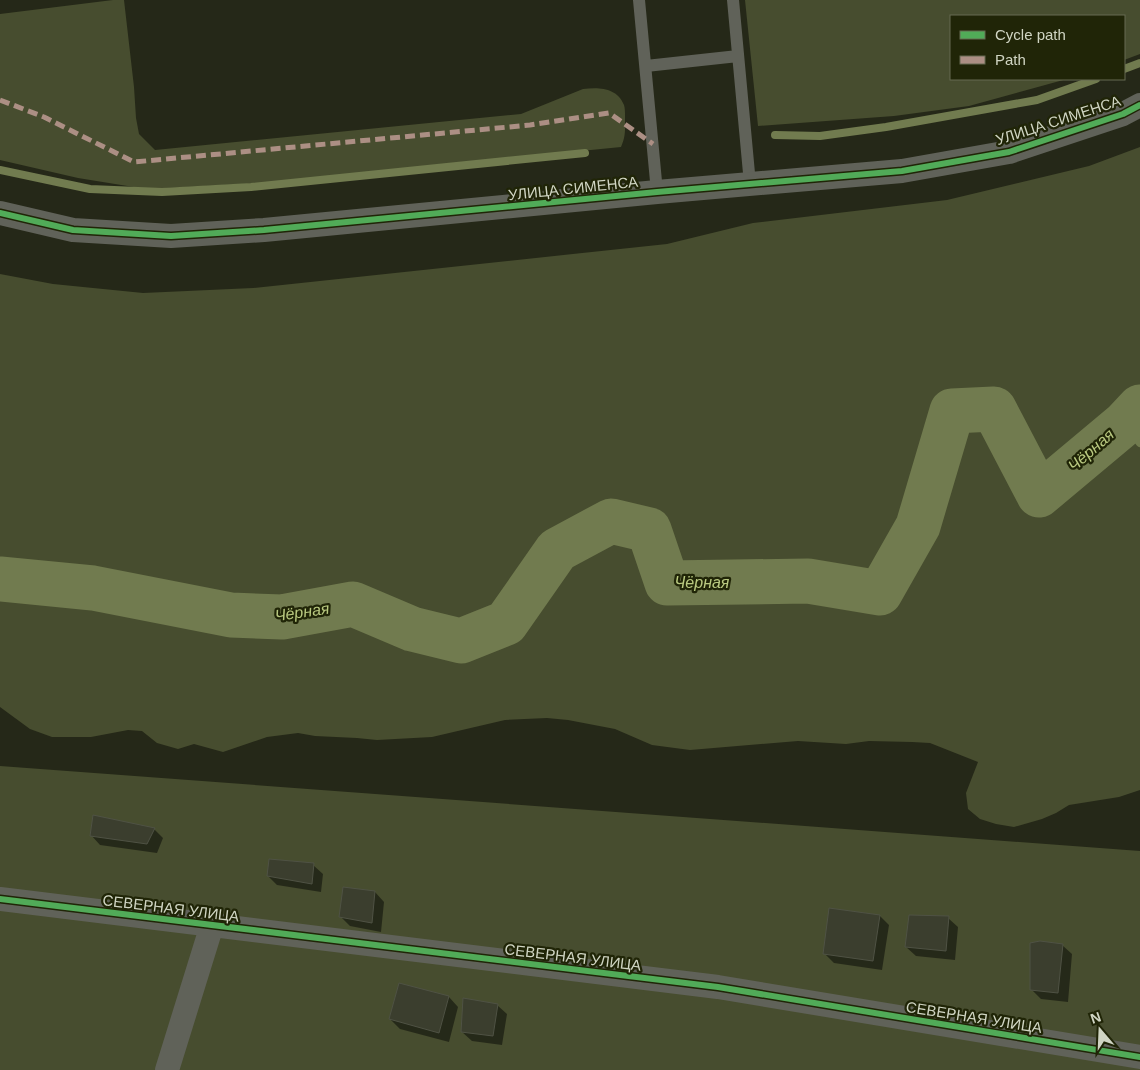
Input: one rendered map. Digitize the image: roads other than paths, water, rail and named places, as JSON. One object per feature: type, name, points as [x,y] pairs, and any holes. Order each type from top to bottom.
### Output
[{"type":"street","name":"УЛИЦА СИМЕНСА","points":[[0,213],[72,230],[171,236],[264,230],[658,192],[902,171],[1009,152],[1122,114],[1140,105]]},
{"type":"street","name":"СЕВЕРНАЯ УЛИЦА","points":[[0,899],[718,987],[1140,1057]]},
{"type":"street","points":[[167,1070],[212,926]]},
{"type":"lane","points":[[639,0],[658,192]]},
{"type":"lane","points":[[733,0],[750,184]]},
{"type":"lane","points":[[646,66],[738,56]]},
{"type":"waterway","points":[[1125,69],[1140,63]]},
{"type":"waterway","points":[[775,135],[820,136],[886,127],[1037,100],[1093,80]]},
{"type":"waterway","points":[[0,170],[90,189],[162,192],[251,187],[585,153]]},
{"type":"waterway","name":"Чёрная","points":[[0,579],[93,588],[231,615],[282,617],[353,604],[412,629],[461,641],[506,623],[557,550],[611,521],[649,530],[667,583],[808,581],[880,593],[918,526],[952,411],[994,409],[1039,495],[1125,423],[1140,407]]},
{"type":"waterway","points":[[1125,423],[1140,443]]}]
